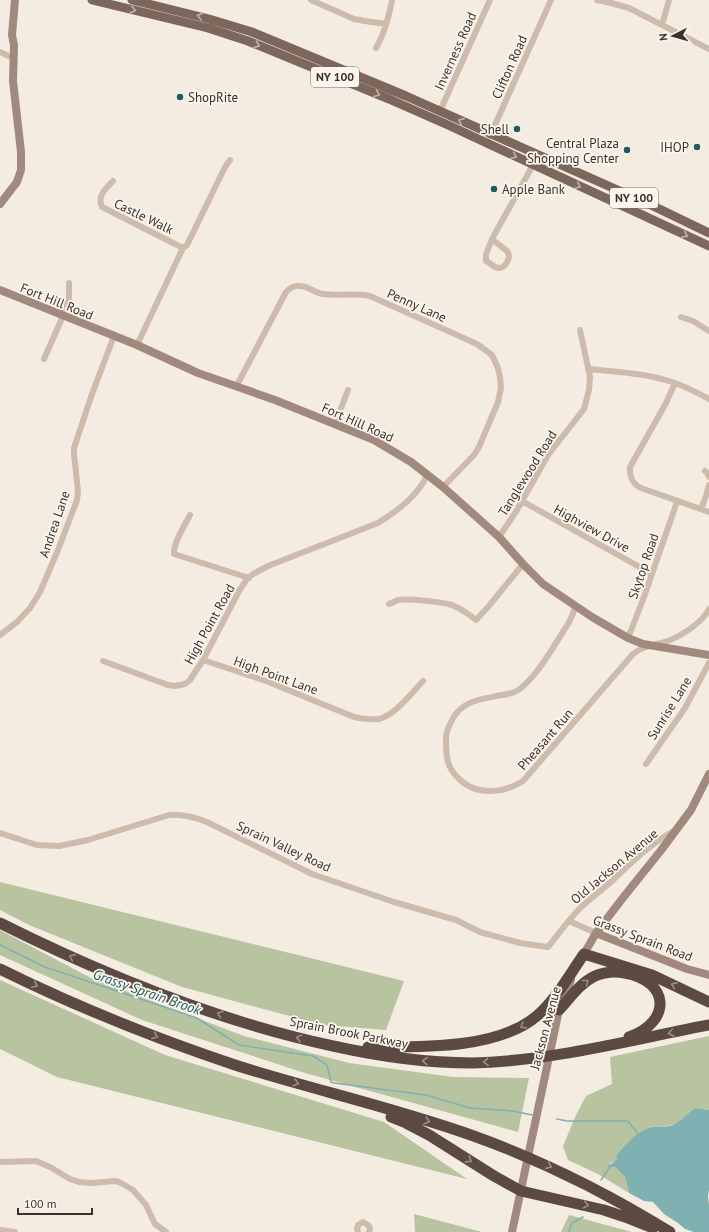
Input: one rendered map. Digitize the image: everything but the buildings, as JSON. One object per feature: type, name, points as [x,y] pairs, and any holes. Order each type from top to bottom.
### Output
[{"type":"highway","name":"Sprain Brook Parkway","points":[[0,923],[88,964],[172,998],[246,1023],[337,1047],[404,1058],[470,1063],[524,1059],[596,1048],[709,1025]]},
{"type":"highway","points":[[337,1047],[393,1048],[431,1046],[471,1042],[503,1035],[521,1027],[544,1010],[584,954],[658,977],[709,1002]]},
{"type":"highway","points":[[0,969],[142,1032],[236,1065],[435,1123],[520,1154],[602,1192],[670,1232]]},
{"type":"highway","points":[[559,1010],[582,985],[599,974],[613,972],[629,974],[652,984],[660,1001],[659,1011],[654,1021],[640,1032],[596,1048]]},
{"type":"highway","points":[[322,1091],[414,1126],[521,1191],[604,1210],[635,1220],[660,1232]]},
{"type":"main road","name":"NY 100","points":[[92,0],[235,36],[489,138],[666,212],[709,233]]},
{"type":"main road","name":"NY 100","points":[[132,0],[238,27],[380,85],[440,111],[489,138],[533,165],[662,223],[709,246]]},
{"type":"street","points":[[0,204],[17,182],[21,170],[21,152],[14,90],[14,45],[12,35],[15,0]]},
{"type":"street","points":[[311,0],[354,18],[386,24]]},
{"type":"street","points":[[376,48],[386,24],[392,0]]},
{"type":"street","name":"Inverness Road","points":[[440,111],[490,0]]},
{"type":"street","name":"Clifton Road","points":[[489,138],[551,0]]},
{"type":"street","points":[[597,0],[622,5],[709,49]]},
{"type":"street","points":[[662,25],[669,0]]},
{"type":"street","points":[[0,52],[14,58]]},
{"type":"street","name":"Castle Walk","points":[[137,345],[183,248],[187,245],[230,160]]},
{"type":"street","points":[[492,239],[509,254],[505,266],[503,267],[497,267],[486,261],[486,254],[492,239],[533,165]]},
{"type":"street","name":"Castle Walk","points":[[113,181],[103,191],[100,203],[102,207],[183,248]]},
{"type":"street","points":[[662,223],[666,212]]},
{"type":"street","points":[[44,359],[63,316],[69,298],[69,284]]},
{"type":"street","name":"Penny Lane","points":[[236,387],[286,292],[289,289],[298,286],[320,293],[333,295],[359,294],[370,296],[477,344],[492,355],[498,368],[501,388],[498,402],[480,447],[443,487]]},
{"type":"street","name":"Fort Hill Road","points":[[0,290],[137,345],[198,372],[275,400],[364,435],[387,446],[412,462],[443,487],[499,537],[543,584],[574,606],[628,638],[643,644],[709,655]]},
{"type":"street","points":[[681,317],[693,321],[709,331]]},
{"type":"street","name":"Tanglewood Road","points":[[499,537],[517,510],[548,455],[584,409],[589,390],[590,378],[580,330]]},
{"type":"street","name":"Andrea Lane","points":[[0,635],[17,622],[30,608],[40,592],[58,550],[78,492],[74,448],[92,394],[114,336]]},
{"type":"street","points":[[589,369],[656,377],[697,392],[709,399]]},
{"type":"street","points":[[675,383],[655,425],[633,460],[629,471],[633,482],[637,486],[677,502],[709,512]]},
{"type":"street","points":[[335,424],[348,390]]},
{"type":"street","points":[[704,471],[709,477]]},
{"type":"street","name":"High Point Road","points":[[103,661],[159,683],[175,686],[185,684],[190,680],[203,660],[239,591],[249,578],[268,566],[378,523],[394,513],[407,501],[418,490],[427,475]]},
{"type":"street","points":[[700,510],[709,485]]},
{"type":"street","name":"Highview Drive","points":[[522,501],[652,574]]},
{"type":"street","name":"Skytop Road","points":[[628,638],[677,502]]},
{"type":"street","points":[[190,516],[176,544],[174,554],[249,578]]},
{"type":"street","points":[[390,604],[399,600],[440,603],[458,608],[476,620],[523,564]]},
{"type":"street","name":"Pheasant Run","points":[[574,606],[573,614],[568,624],[529,681],[518,691],[474,701],[459,710],[454,717],[446,733],[447,758],[455,776],[464,783],[477,790],[497,792],[523,781],[633,654],[639,650],[676,637],[701,619],[709,609]]},
{"type":"street","name":"High Point Lane","points":[[203,660],[266,681],[364,720],[379,719],[388,715],[398,707],[423,681]]},
{"type":"street","name":"Sunrise Lane","points":[[646,764],[685,708],[709,663]]},
{"type":"street","name":"Jackson Avenue","points":[[512,1232],[559,1010],[574,972],[596,933],[691,810],[709,774]]},
{"type":"street","name":"Sprain Valley Road","points":[[0,833],[37,845],[59,846],[88,840],[169,815],[181,814],[207,822],[312,874],[394,902],[456,920],[480,932],[520,943],[548,948],[569,921]]},
{"type":"street","name":"Old Jackson Avenue","points":[[569,921],[595,895],[659,839],[677,830]]},
{"type":"street","name":"Grassy Sprain Road","points":[[569,921],[687,969],[709,975]]},
{"type":"street","points":[[0,1162],[36,1162],[50,1167],[70,1179],[79,1182],[119,1182],[133,1190],[146,1205],[156,1224],[166,1232]]},
{"type":"street","points":[[358,1232],[358,1225],[363,1222],[368,1225],[370,1231]]},
{"type":"street","points":[[0,1230],[10,1230],[15,1232]]},
{"type":"green space","points":[[0,882],[404,981],[386,1030],[323,1025],[182,987],[29,925],[0,910]]},
{"type":"green space","points":[[0,930],[89,977],[244,1036],[349,1063],[453,1077],[529,1078],[518,1132],[305,1073],[142,1020],[0,955]]},
{"type":"green space","points":[[0,980],[165,1055],[384,1122],[467,1179],[57,1077],[0,1049]]},
{"type":"green space","points":[[709,1036],[709,1110],[695,1108],[674,1124],[648,1128],[639,1133],[627,1144],[616,1156],[617,1159],[615,1162],[610,1163],[611,1167],[615,1167],[625,1177],[629,1193],[598,1174],[568,1160],[563,1146],[586,1096],[612,1084],[610,1057]]},
{"type":"green space","points":[[414,1214],[482,1232],[415,1232]]},
{"type":"green space","points":[[569,1215],[632,1232],[561,1232]]},
{"type":"water","points":[[695,1108],[709,1110],[709,1232],[694,1232],[685,1229],[664,1214],[653,1202],[644,1201],[629,1193],[625,1177],[615,1167],[607,1167],[617,1159],[616,1156],[619,1152],[638,1133],[651,1127],[667,1127],[673,1125]]},
{"type":"waterway","name":"Grassy Sprain Brook","points":[[0,945],[45,967],[197,1018],[239,1045],[313,1056],[327,1065],[331,1082],[334,1083],[426,1095],[470,1108],[513,1111],[532,1115]]},
{"type":"waterway","name":"Grassy Sprain Brook","points":[[557,1119],[567,1121],[628,1121],[638,1134]]},
{"type":"waterway","points":[[601,1180],[609,1168]]},
{"type":"waterway","points":[[569,1232],[572,1223],[583,1217]]},
{"type":"place","name":"ShopRite","points":[[180,97]]},
{"type":"place","name":"Shell","points":[[517,129]]},
{"type":"place","name":"IHOP","points":[[697,147]]},
{"type":"place","name":"Central Plaza Shopping Center","points":[[627,150]]},
{"type":"place","name":"Apple Bank","points":[[494,189]]}]
